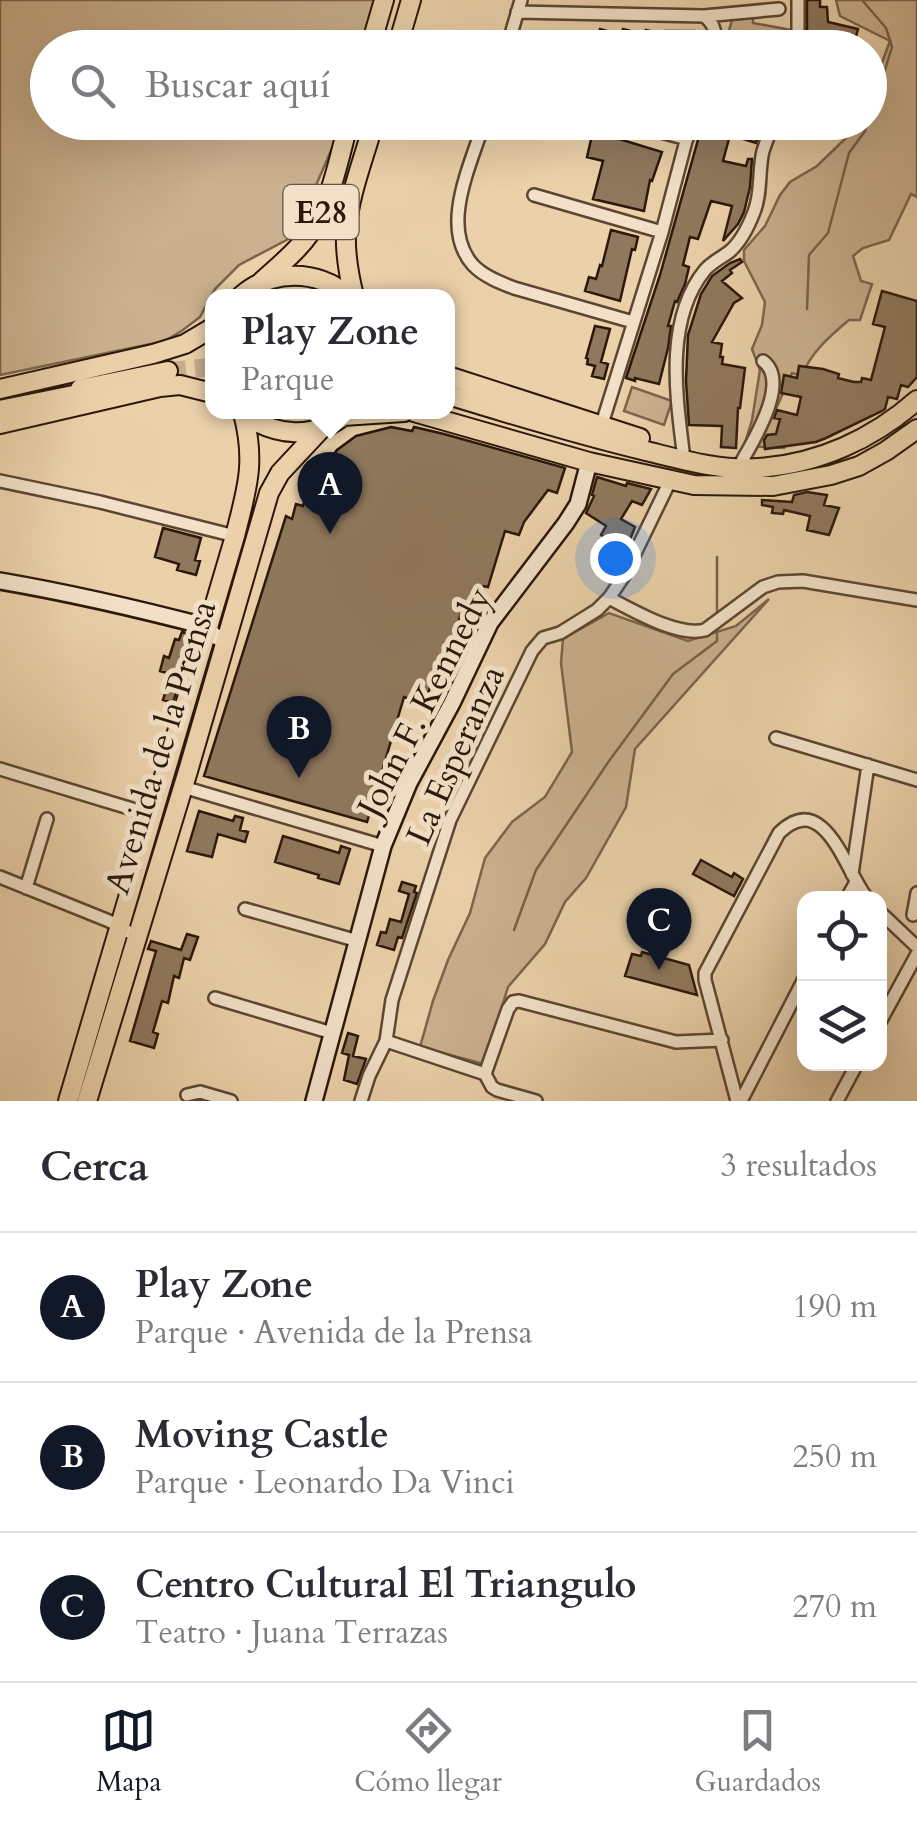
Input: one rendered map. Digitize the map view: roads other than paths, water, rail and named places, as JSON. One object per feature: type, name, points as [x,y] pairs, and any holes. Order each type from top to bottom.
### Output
[{"type":"main road","points":[[375,30],[384,0]]},
{"type":"main road","points":[[402,30],[411,0]]},
{"type":"main road","name":"E28","points":[[251,289],[298,248],[310,232],[327,201],[344,140]]},
{"type":"main road","name":"E28","points":[[350,289],[346,230],[369,140]]},
{"type":"main road","name":"E28","points":[[260,283],[294,275],[312,277],[339,289]]},
{"type":"main road","points":[[0,388],[153,354],[185,344],[205,332]]},
{"type":"main road","points":[[0,408],[169,373]]},
{"type":"main road","points":[[455,378],[700,456],[793,462]]},
{"type":"main road","points":[[0,424],[160,387],[180,385],[205,391]]},
{"type":"main road","points":[[455,400],[579,435],[724,468],[760,468],[824,455],[854,444],[917,400]]},
{"type":"main road","points":[[455,400],[658,469],[722,486]]},
{"type":"main road","name":"Avenida de la Prensa","points":[[68,1101],[235,536],[250,477],[244,419]]},
{"type":"main road","points":[[251,419],[272,430],[306,432],[337,419]]},
{"type":"main road","points":[[438,419],[589,462],[694,485],[722,486],[773,486],[831,475],[872,459],[917,428]]},
{"type":"main road","name":"Avenida de la Prensa","points":[[87,1101],[274,482],[322,428]]},
{"type":"main road","name":"John F. Kennedy","points":[[314,1101],[383,846],[409,783],[490,623],[578,504],[589,462]]},
{"type":"main road","points":[[0,581],[110,602],[208,627],[212,635],[226,641]]},
{"type":"street","points":[[798,0],[798,30]]},
{"type":"street","points":[[519,6],[704,16],[780,9]]},
{"type":"street","points":[[704,16],[715,30]]},
{"type":"street","points":[[479,140],[458,208],[458,236],[473,265],[514,288],[634,322]]},
{"type":"street","points":[[601,427],[687,140]]},
{"type":"street","points":[[683,451],[677,405],[680,328],[706,268],[728,252],[754,214],[767,140]]},
{"type":"street","points":[[534,195],[662,232]]},
{"type":"street","points":[[742,461],[773,392],[774,375],[771,366],[763,361]]},
{"type":"street","name":"La Esperanza","points":[[360,1101],[386,1041],[392,1000],[450,820],[532,651],[543,638],[560,634],[598,610],[609,598],[624,576],[671,479]]},
{"type":"street","points":[[0,481],[235,536]]},
{"type":"street","points":[[609,598],[652,620],[696,632],[705,630],[763,587],[778,582],[803,581],[917,600]]},
{"type":"street","points":[[776,738],[917,780]]},
{"type":"street","points":[[849,891],[868,765]]},
{"type":"street","points":[[0,769],[152,815]]},
{"type":"street","points":[[182,787],[383,846]]},
{"type":"street","points":[[26,888],[47,819]]},
{"type":"street","points":[[739,1101],[705,973],[780,832],[800,821],[820,824],[863,891]]},
{"type":"street","points":[[0,877],[136,936]]},
{"type":"street","points":[[914,915],[917,893]]},
{"type":"street","points":[[245,909],[358,941]]},
{"type":"street","points":[[887,919],[917,950],[887,1008]]},
{"type":"street","points":[[739,1101],[803,981]]},
{"type":"street","points":[[215,998],[332,1033]]},
{"type":"street","points":[[485,1074],[508,1008],[519,1001],[676,1042],[722,1040]]},
{"type":"street","points":[[386,1041],[485,1074],[497,1090],[536,1101]]},
{"type":"street","points":[[836,1101],[853,1071]]},
{"type":"street","points":[[187,1095],[200,1092],[230,1101]]},
{"type":"waterway","points":[[862,0],[887,30]]},
{"type":"waterway","points":[[887,31],[892,47],[887,63]]},
{"type":"waterway","points":[[807,309],[809,255],[828,233],[849,153],[858,140]]},
{"type":"waterway","points":[[717,557],[717,616]]},
{"type":"waterway","points":[[514,930],[536,870],[609,761],[673,674],[717,641],[717,629]]},
{"type":"tunnel","points":[[168,371],[205,368]]},
{"type":"place","name":"Play Zone","points":[[330,534]]},
{"type":"place","name":"Moving Castle","points":[[299,778]]},
{"type":"place","name":"Centro Cultural El Triangulo","points":[[659,970]]}]
